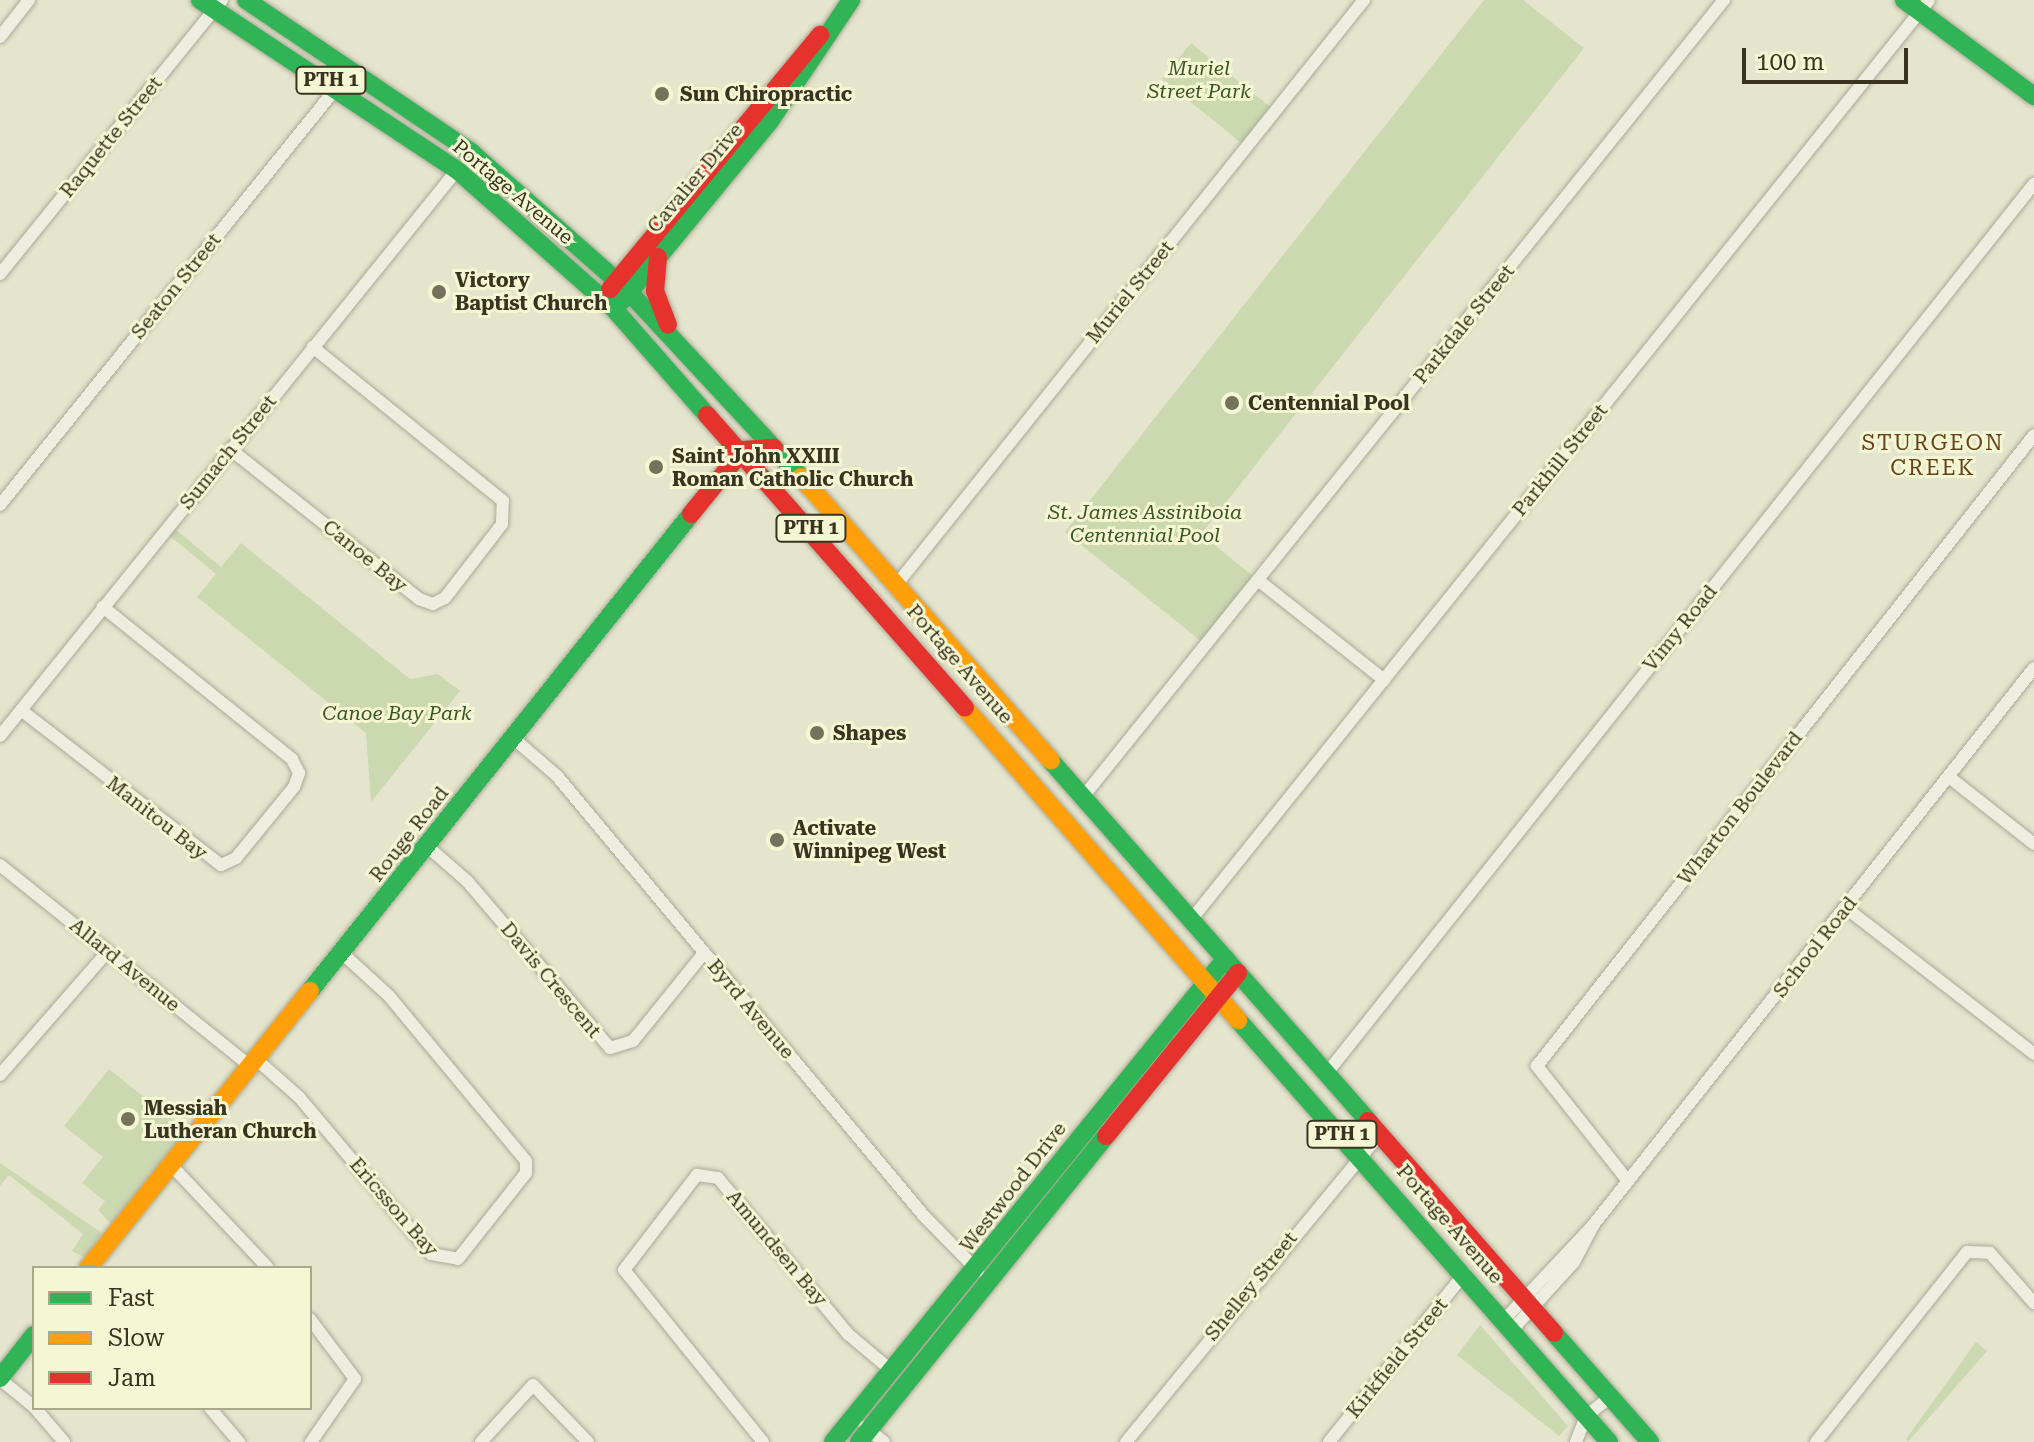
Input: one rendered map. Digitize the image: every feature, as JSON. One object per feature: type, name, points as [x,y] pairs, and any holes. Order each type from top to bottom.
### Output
[{"type":"main road","name":"Portage Avenue","points":[[246,0],[353,67],[471,152],[624,287],[897,584],[1650,1442]]},
{"type":"main road","name":"Cavalier Drive","points":[[624,287],[658,257],[770,121],[851,0]]},
{"type":"main road","points":[[1904,0],[1924,6],[2034,96]]},
{"type":"main road","name":"Portage Avenue","points":[[213,3],[338,85],[457,170],[609,304],[743,450],[1465,1273],[1509,1324],[1590,1433]]},
{"type":"main road","name":"Cavalier Drive","points":[[609,304],[798,56],[829,29]]},
{"type":"main road","points":[[658,257],[655,291],[675,342]]},
{"type":"main road","points":[[722,427],[768,441]]},
{"type":"main road","points":[[743,450],[768,441]]},
{"type":"main road","name":"Rouge Road","points":[[90,1266],[743,450]]},
{"type":"main road","name":"Westwood Drive","points":[[864,1436],[982,1275],[1226,958]]},
{"type":"main road","name":"Westwood Drive","points":[[833,1442],[892,1371],[982,1275],[1238,973]]},
{"type":"main road","points":[[0,1378],[32,1338]]},
{"type":"street","points":[[0,37],[29,0]]},
{"type":"street","name":"Muriel Street","points":[[897,584],[1364,0]]},
{"type":"street","name":"Parkdale Street","points":[[1083,797],[1724,0]]},
{"type":"street","name":"Raquette Street","points":[[0,274],[213,3]]},
{"type":"street","name":"Parkhill Street","points":[[1191,920],[1924,6]]},
{"type":"street","name":"Seaton Street","points":[[0,505],[353,67]]},
{"type":"street","name":"Sumach Street","points":[[0,736],[457,170]]},
{"type":"street","name":"Vimy Road","points":[[1327,1073],[2034,184]]},
{"type":"street","name":"Canoe Bay","points":[[230,449],[419,599],[445,598],[502,524],[503,501],[313,347]]},
{"type":"street","name":"Wharton Boulevard","points":[[1628,1181],[1537,1066],[2034,435]]},
{"type":"street","points":[[1258,580],[1384,680]]},
{"type":"street","name":"Manitou Bay","points":[[21,710],[221,865],[236,858],[294,787],[299,773],[292,759],[103,607]]},
{"type":"street","name":"School Road","points":[[1509,1324],[1531,1306],[1586,1246],[1594,1224],[2033,671]]},
{"type":"street","name":"Byrd Avenue","points":[[513,738],[557,776],[924,1216],[982,1275]]},
{"type":"street","points":[[1949,777],[2034,844]]},
{"type":"street","name":"Davis Crescent","points":[[428,847],[467,881],[610,1048],[633,1041],[704,953]]},
{"type":"street","name":"Allard Avenue","points":[[0,866],[253,1062]]},
{"type":"street","points":[[1846,908],[2034,1054]]},
{"type":"street","points":[[0,1075],[108,951]]},
{"type":"street","name":"Ericsson Bay","points":[[253,1062],[299,1097],[431,1254],[449,1263],[461,1256],[523,1178],[526,1161],[389,996],[342,953]]},
{"type":"street","name":"Shelley Street","points":[[1126,1442],[1380,1134]]},
{"type":"street","points":[[171,1165],[266,1266]]},
{"type":"street","name":"Amundsen Bay","points":[[763,1442],[624,1270],[697,1175],[720,1181],[854,1340],[892,1371]]},
{"type":"street","points":[[1816,1442],[1967,1252],[1990,1253],[2034,1303]]},
{"type":"street","name":"Kirkfield Street","points":[[1329,1442],[1465,1273]]},
{"type":"street","points":[[311,1442],[355,1379],[312,1322]]},
{"type":"street","points":[[0,1378],[32,1406]]},
{"type":"street","points":[[481,1442],[533,1385],[588,1442]]},
{"type":"street","points":[[1590,1433],[1616,1403]]},
{"type":"street","points":[[36,1410],[64,1442]]},
{"type":"street","points":[[212,1410],[239,1442]]},
{"type":"street","points":[[853,1417],[864,1436],[884,1442]]},
{"type":"green space","name":"St. James Assiniboia Centennial Pool","points":[[1484,0],[1523,0],[1584,48],[1201,534],[1258,580],[1206,645],[1065,532]]},
{"type":"green space","name":"Muriel Street Park","points":[[1191,43],[1275,111],[1246,147],[1162,79]]},
{"type":"green space","name":"Canoe Bay Park","points":[[169,524],[221,567],[241,543],[410,679],[438,674],[460,691],[371,802],[366,733],[197,597],[216,574],[164,531]]},
{"type":"green space","points":[[109,1069],[186,1131],[111,1224],[98,1210],[105,1201],[82,1183],[103,1157],[64,1126]]},
{"type":"green space","points":[[0,1163],[102,1233],[85,1258],[72,1251],[83,1234],[9,1175],[0,1186]]},
{"type":"green space","points":[[1480,1325],[1568,1426],[1559,1436],[1457,1355]]},
{"type":"green space","points":[[1976,1342],[1987,1351],[1908,1442],[1906,1439]]},
{"type":"traffic: fast","points":[[200,0],[457,170],[615,310],[707,415]]},
{"type":"traffic: fast","points":[[246,0],[471,152],[629,292],[801,477]]},
{"type":"traffic: fast","points":[[623,300],[770,121],[851,0]]},
{"type":"traffic: fast","points":[[1904,0],[2034,96]]},
{"type":"traffic: fast","points":[[310,991],[691,514]]},
{"type":"traffic: fast","points":[[1051,761],[1368,1121]]},
{"type":"traffic: fast","points":[[833,1442],[1226,958]]},
{"type":"traffic: fast","points":[[1238,1020],[1609,1442]]},
{"type":"traffic: fast","points":[[859,1442],[1106,1136]]},
{"type":"traffic: fast","points":[[1554,1333],[1650,1442]]},
{"type":"traffic: fast","points":[[0,1378],[32,1338]]},
{"type":"traffic: slow","points":[[801,477],[1051,761]]},
{"type":"traffic: slow","points":[[965,708],[1238,1020]]},
{"type":"traffic: slow","points":[[90,1266],[310,991]]},
{"type":"traffic: jam","points":[[610,289],[820,35]]},
{"type":"traffic: jam","points":[[658,257],[655,291],[668,325]]},
{"type":"traffic: jam","points":[[707,415],[965,708]]},
{"type":"traffic: jam","points":[[691,514],[743,450],[774,448]]},
{"type":"traffic: jam","points":[[1106,1136],[1238,973]]},
{"type":"traffic: jam","points":[[1368,1121],[1554,1333]]},
{"type":"place","name":"Sun Chiropractic","points":[[662,94]]},
{"type":"place","name":"Victory Baptist Church","points":[[439,292]]},
{"type":"place","name":"Centennial Pool","points":[[1232,403]]},
{"type":"place","name":"Saint John XXIII Roman Catholic Church","points":[[656,467]]},
{"type":"place","name":"Shapes","points":[[817,733]]},
{"type":"place","name":"Activate Winnipeg West","points":[[777,840]]},
{"type":"place","name":"Messiah Lutheran Church","points":[[128,1119]]},
{"type":"district","name":"STURGEON CREEK","points":[[1933,454]]}]
